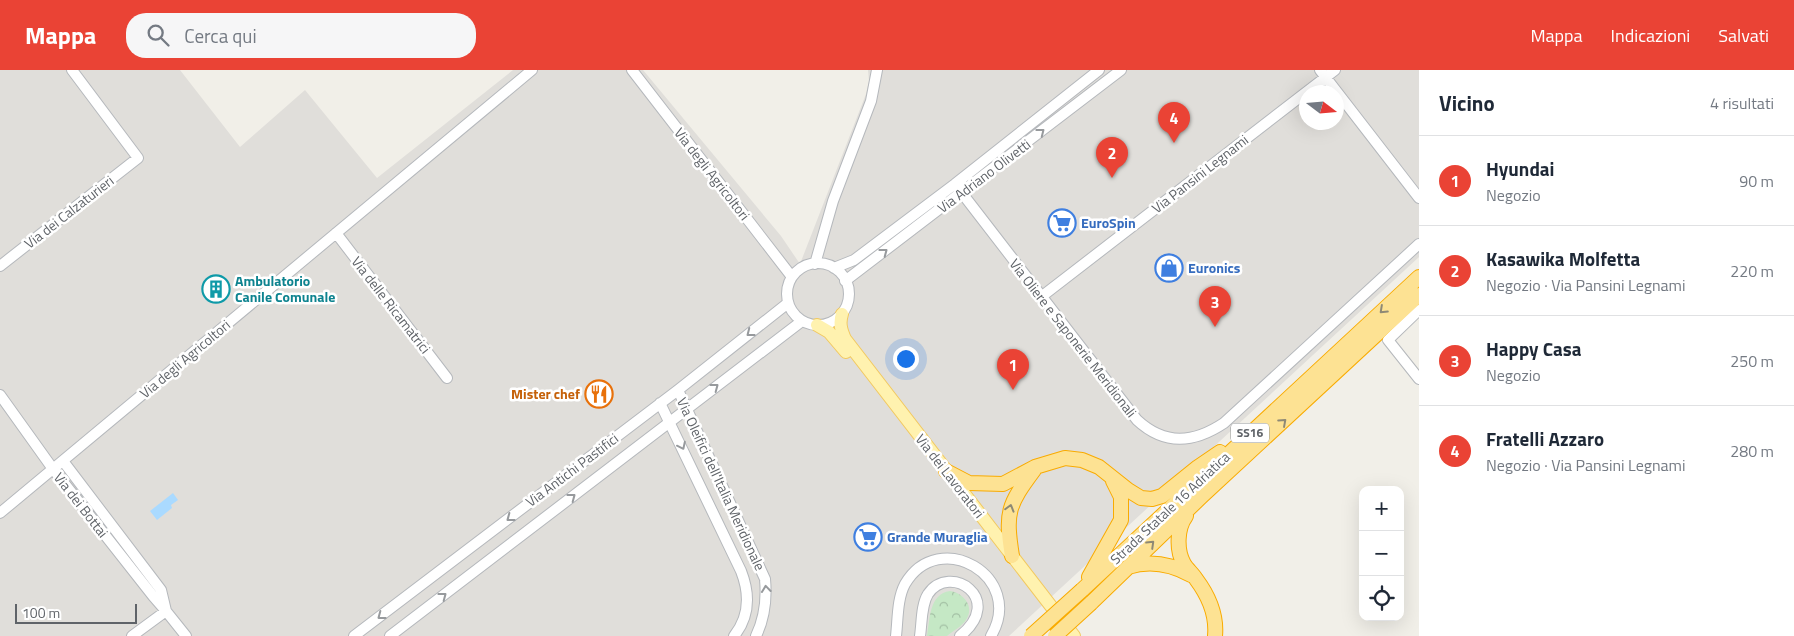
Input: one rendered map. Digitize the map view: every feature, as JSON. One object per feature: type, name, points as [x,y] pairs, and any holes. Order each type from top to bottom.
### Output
[{"type":"highway","name":"Strada Statale 16 Adriatica","points":[[1031,636],[1419,277]]},
{"type":"highway","name":"Strada Statale 16 Adriatica","points":[[1055,636],[1202,496],[1419,295]]},
{"type":"highway","points":[[946,471],[969,483],[1003,484],[1035,468],[1065,458],[1082,460],[1099,467],[1141,498],[1152,499],[1162,496],[1198,467],[1254,429]]},
{"type":"highway","points":[[1012,556],[1008,519],[1014,497],[1035,468]]},
{"type":"highway","points":[[1082,590],[1121,520],[1120,497],[1110,476]]},
{"type":"highway","points":[[1202,496],[1183,520],[1179,532],[1184,563],[1200,584],[1214,612],[1215,636]]},
{"type":"highway","points":[[1127,568],[1141,563],[1178,568],[1191,575],[1200,584]]},
{"type":"main road","points":[[842,314],[840,320],[842,342]]},
{"type":"main road","points":[[817,325],[842,342]]},
{"type":"main road","name":"Via dei Lavoratori","points":[[842,342],[946,471],[1074,636]]},
{"type":"main road","name":"Via dei Lavoratori","points":[[842,342],[1065,636]]},
{"type":"street","name":"Via dei Calzaturieri","points":[[0,266],[138,158],[72,70]]},
{"type":"street","name":"Via degli Agricoltori","points":[[0,513],[532,70]]},
{"type":"street","name":"Via degli Agricoltori","points":[[632,70],[792,277]]},
{"type":"street","points":[[815,264],[833,201],[870,101],[876,78],[876,70]]},
{"type":"street","name":"Via Adriano Olivetti","points":[[834,268],[854,260],[1099,70]]},
{"type":"street","name":"Via Adriano Olivetti","points":[[846,281],[1122,70]]},
{"type":"street","name":"Via Pansini Legnami","points":[[1041,297],[1323,74],[1335,70]]},
{"type":"street","points":[[1323,74],[1419,198]]},
{"type":"street","name":"Via Oliere e Saponerie Meridionali","points":[[954,184],[1136,420],[1144,428],[1157,434],[1174,438],[1190,439],[1202,436],[1224,423],[1419,244]]},
{"type":"street","name":"Via delle Ricamatrici","points":[[336,233],[447,378]]},
{"type":"street","points":[[815,264],[834,268],[846,281],[848,298],[842,314],[833,321],[817,325],[802,321],[792,311],[788,303],[788,287],[792,277],[805,267],[815,264]]},
{"type":"street","name":"Via Antichi Pastifici","points":[[354,636],[678,390],[788,303]]},
{"type":"street","points":[[1419,310],[1388,340],[1419,379]]},
{"type":"street","name":"Via Antichi Pastifici","points":[[390,636],[802,321]]},
{"type":"street","name":"Via Oleifici dell'Italia Meridionale","points":[[678,390],[765,579],[767,598],[763,622],[756,636]]},
{"type":"street","name":"Via dei Bottai","points":[[0,395],[53,469],[186,636]]},
{"type":"street","name":"Via Oleifici dell'Italia Meridionale","points":[[660,403],[747,586],[747,607],[741,627],[734,636]]},
{"type":"street","name":"Via dei Bottai","points":[[63,461],[161,590],[166,610]]},
{"type":"street","points":[[896,636],[900,599],[905,584],[915,571],[922,566],[942,559],[953,558],[968,562],[980,569],[990,579],[997,592],[1000,607],[998,621],[991,636]]},
{"type":"street","points":[[920,636],[924,602],[928,595],[933,588],[940,584],[957,582],[965,585],[971,591],[978,606],[974,622],[960,636]]},
{"type":"street","points":[[132,636],[166,610]]},
{"type":"shaded area","points":[[0,70],[180,70],[240,147],[305,90],[377,178],[513,70],[643,70],[781,236],[800,264],[866,94],[869,81],[868,70],[1419,70],[1419,257],[1009,636],[0,636]]},
{"type":"green space","points":[[955,592],[967,601],[969,610],[966,620],[947,636],[927,636],[934,602],[943,593]]},
{"type":"water","points":[[173,493],[178,500],[171,505],[172,508],[157,520],[150,511]]},
{"type":"place","name":"Fratelli Azzaro","points":[[1174,143]]},
{"type":"place","name":"Kasawika Molfetta","points":[[1112,178]]},
{"type":"place","name":"EuroSpin","points":[[1062,223]]},
{"type":"place","name":"Euronics","points":[[1169,268]]},
{"type":"place","name":"Ambulatorio Canile Comunale","points":[[216,289]]},
{"type":"place","name":"Happy Casa","points":[[1215,327]]},
{"type":"place","name":"Hyundai","points":[[1013,390]]},
{"type":"place","name":"Mister chef","points":[[599,394]]},
{"type":"place","name":"Grande Muraglia","points":[[868,537]]}]
